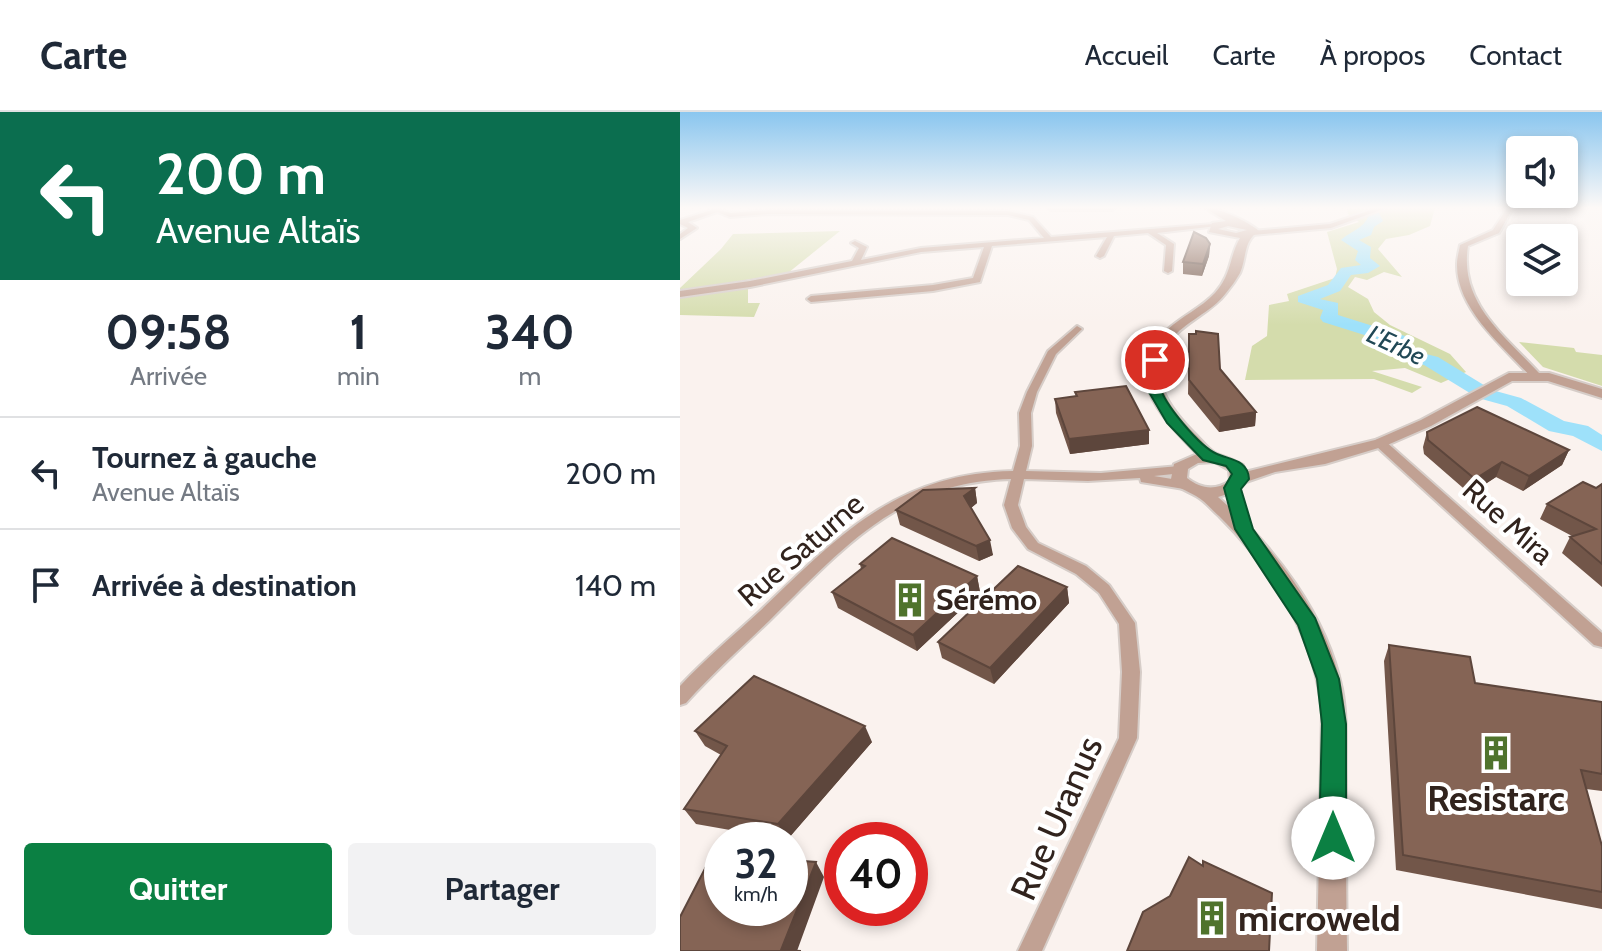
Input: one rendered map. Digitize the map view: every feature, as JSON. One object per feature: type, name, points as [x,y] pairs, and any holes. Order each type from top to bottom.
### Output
[{"type":"street","points":[[856,261],[863,247]]},
{"type":"street","points":[[680,294],[750,284],[856,261],[953,247]]},
{"type":"street","points":[[811,299],[933,288],[977,280],[988,247]]},
{"type":"street","points":[[1100,256],[1105,247]]},
{"type":"street","points":[[1168,271],[1170,247]]},
{"type":"street","points":[[1232,247],[1238,261]]},
{"type":"street","points":[[1241,247],[1235,272],[1220,293],[1168,336],[1159,349],[1152,374],[1153,387],[1172,420],[1209,457],[1231,463],[1295,464]]},
{"type":"street","points":[[1463,247],[1459,266],[1461,280],[1479,312],[1535,375]]},
{"type":"street","name":"Rue Uranus","points":[[1030,951],[1128,738],[1131,672],[1127,623],[1104,589],[1081,570],[1033,546],[1019,528],[1011,505],[1026,446],[1025,413],[1031,393],[1052,353],[1077,329]]},
{"type":"street","points":[[1203,493],[1214,493],[1295,464],[1380,443],[1426,423],[1509,377],[1535,375],[1602,394]]},
{"type":"street","points":[[1172,420],[1183,472],[1244,529],[1307,624],[1328,679],[1334,724],[1332,951]]},
{"type":"street","name":"Rue Mira","points":[[1380,443],[1600,641]]},
{"type":"street","points":[[1183,472],[1209,457]]},
{"type":"street","points":[[1231,463],[1240,473],[1236,484],[1244,529]]},
{"type":"street","name":"Rue Saturne","points":[[680,698],[815,566],[870,518],[906,498],[940,485],[971,478],[1183,472]]},
{"type":"green space","points":[[820,247],[788,273],[680,291],[721,249]]},
{"type":"green space","points":[[1331,247],[1379,247],[1402,277],[1384,272],[1367,280],[1355,277],[1348,287],[1368,299],[1374,312],[1390,325],[1450,354],[1466,372],[1441,383],[1405,368],[1372,371],[1422,387],[1412,393],[1374,379],[1245,380],[1252,346],[1267,336],[1269,305],[1289,301],[1287,294],[1335,278],[1337,269]]},
{"type":"green space","points":[[748,286],[748,303],[760,303],[754,317],[680,315],[680,296]]},
{"type":"green space","points":[[1519,342],[1574,348],[1576,352],[1602,355],[1602,386],[1543,367]]},
{"type":"building","points":[[1188,247],[1209,247],[1203,264],[1183,262]]},
{"type":"building","points":[[1196,331],[1218,334],[1220,369],[1256,412],[1220,418],[1189,380],[1189,334],[1196,334]]},
{"type":"building","points":[[1126,386],[1149,430],[1069,439],[1055,399],[1077,396],[1075,392]]},
{"type":"building","points":[[1477,407],[1569,450],[1529,476],[1502,462],[1475,479],[1428,440],[1427,432]]},
{"type":"building","points":[[1583,482],[1596,488],[1602,484],[1602,564],[1570,537],[1596,529],[1547,504]]},
{"type":"building","points":[[975,488],[964,496],[990,540],[976,546],[896,510],[923,490]]},
{"type":"building","name":"Sérémo","points":[[892,538],[977,576],[913,635],[832,592],[865,566],[860,564]]},
{"type":"building","points":[[1018,566],[1067,587],[990,668],[938,642]]},
{"type":"building","name":"Resistarc","points":[[1389,645],[1470,657],[1475,683],[1602,702],[1602,774],[1581,770],[1602,846],[1602,892],[1403,855]]},
{"type":"building","points":[[754,676],[865,726],[780,822],[684,809],[727,746],[695,731]]},
{"type":"building","name":"microweld","points":[[1189,857],[1203,866],[1203,861],[1272,893],[1269,951],[1127,951],[1143,912],[1170,896]]},
{"type":"building","points":[[808,861],[816,862],[808,882]]},
{"type":"building","points":[[704,870],[704,926],[791,926],[781,950],[801,951],[680,951],[680,917]]},
{"type":"waterway","name":"L'Erbe","points":[[1361,247],[1366,250],[1362,260],[1373,266],[1346,271],[1334,288],[1304,299],[1332,307],[1329,318],[1402,341],[1401,353],[1431,361],[1485,394],[1514,402],[1557,426],[1580,431],[1602,444]]},
{"type":"place","name":"Sérémo","points":[[910,600]]},
{"type":"place","name":"Resistarc","points":[[1496,753]]},
{"type":"place","name":"microweld","points":[[1212,918]]},
{"type":"route","points":[[1155,360],[1153,387],[1172,420],[1209,457],[1231,463],[1240,473],[1240,479],[1233,488],[1234,503],[1244,529],[1290,594],[1307,624],[1328,679],[1334,724],[1333,838]]}]
